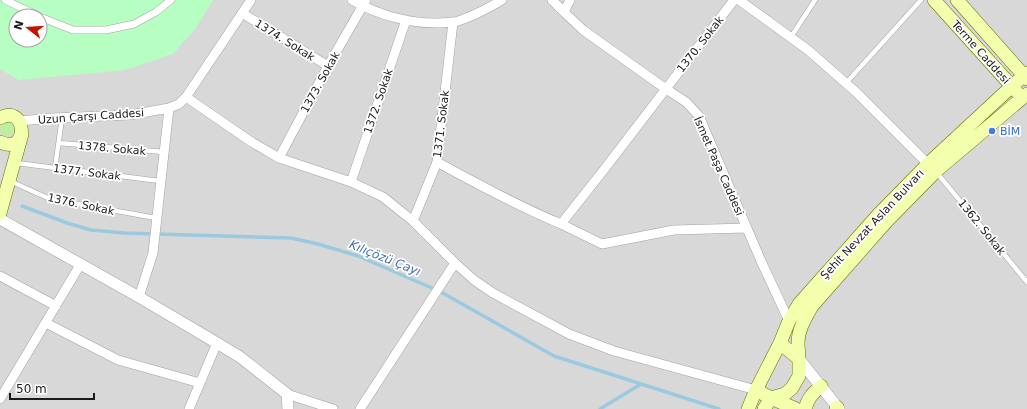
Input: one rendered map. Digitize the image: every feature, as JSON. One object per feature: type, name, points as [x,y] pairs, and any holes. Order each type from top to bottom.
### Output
[{"type":"main road","name":"Terme Caddesi","points":[[934,0],[1025,99]]},
{"type":"main road","name":"Terme Caddesi","points":[[957,0],[1026,76]]},
{"type":"main road","name":"Şehit Nevzat Aslan Bulvarı","points":[[767,405],[792,388],[799,376],[798,341],[800,330],[804,319],[812,306],[932,168],[1012,86],[1026,76]]},
{"type":"main road","name":"Şehit Nevzat Aslan Bulvarı","points":[[752,400],[780,344],[788,321],[799,304],[878,215],[932,168],[1025,99]]},
{"type":"main road","points":[[0,213],[14,163],[21,128],[12,116],[1,116]]},
{"type":"main road","points":[[0,142],[5,144],[13,144],[17,141],[21,128]]},
{"type":"main road","points":[[780,344],[799,359]]},
{"type":"main road","points":[[805,409],[812,393],[821,386]]},
{"type":"main road","points":[[752,400],[767,405],[796,409]]},
{"type":"street","points":[[5,0],[22,8]]},
{"type":"street","points":[[48,20],[73,30],[106,30],[134,24],[156,12],[171,0]]},
{"type":"street","name":"Uzun Çarşı Caddesi","points":[[21,128],[62,118],[130,115],[169,108],[179,104],[186,97],[251,0]]},
{"type":"street","points":[[352,0],[364,3],[383,14],[406,20],[430,23],[453,22],[470,17],[502,0]]},
{"type":"street","name":"İsmet Paşa Caddesi","points":[[552,0],[584,30],[686,102],[699,116],[788,321]]},
{"type":"street","points":[[564,12],[570,0]]},
{"type":"street","name":"1370. Sokak","points":[[561,224],[734,0]]},
{"type":"street","points":[[738,0],[808,50],[856,92],[932,168]]},
{"type":"street","name":"1373. Sokak","points":[[279,158],[328,66],[364,3]]},
{"type":"street","name":"1374. Sokak","points":[[242,13],[328,66]]},
{"type":"street","name":"1372. Sokak","points":[[351,182],[406,20]]},
{"type":"street","name":"1371. Sokak","points":[[413,221],[437,162],[453,22]]},
{"type":"street","points":[[186,97],[250,141],[279,158],[351,182],[383,197],[413,221],[474,280],[493,293],[569,334],[752,400]]},
{"type":"street","points":[[139,297],[152,253],[169,108]]},
{"type":"street","points":[[437,162],[476,184],[602,244],[674,230],[747,228]]},
{"type":"street","points":[[0,219],[139,297],[217,343],[240,357],[288,394],[333,409]]},
{"type":"street","points":[[360,409],[455,263]]},
{"type":"street","points":[[0,399],[80,265]]},
{"type":"street","points":[[0,276],[56,306]]},
{"type":"street","points":[[46,323],[118,360],[200,383]]},
{"type":"street","points":[[189,409],[217,343]]},
{"type":"street","points":[[799,359],[837,408]]},
{"type":"street","points":[[288,394],[288,409]]},
{"type":"lane","points":[[791,37],[815,0]]},
{"type":"lane","points":[[846,83],[921,0]]},
{"type":"lane","points":[[55,168],[62,118]]},
{"type":"lane","name":"1378. Sokak","points":[[59,143],[164,152]]},
{"type":"lane","name":"1377. Sokak","points":[[14,163],[160,181]]},
{"type":"lane","name":"1362. Sokak","points":[[932,168],[1027,282]]},
{"type":"lane","name":"1376. Sokak","points":[[9,180],[50,199],[156,218]]},
{"type":"shaded area","points":[[0,0],[1027,0],[1027,409],[0,409]]},
{"type":"green space","points":[[0,0],[213,0],[196,28],[173,54],[125,70],[19,80],[0,69]]},
{"type":"green space","points":[[7,122],[12,124],[14,129],[12,134],[7,136],[2,134],[0,129],[2,124]]},
{"type":"waterway","name":"Kılıçözü Çayı","points":[[22,206],[67,223],[91,230],[124,233],[291,238],[318,244],[358,256],[441,292],[554,356],[719,409]]},
{"type":"waterway","points":[[600,409],[641,384]]},
{"type":"place","name":"BİM","points":[[992,131]]}]
